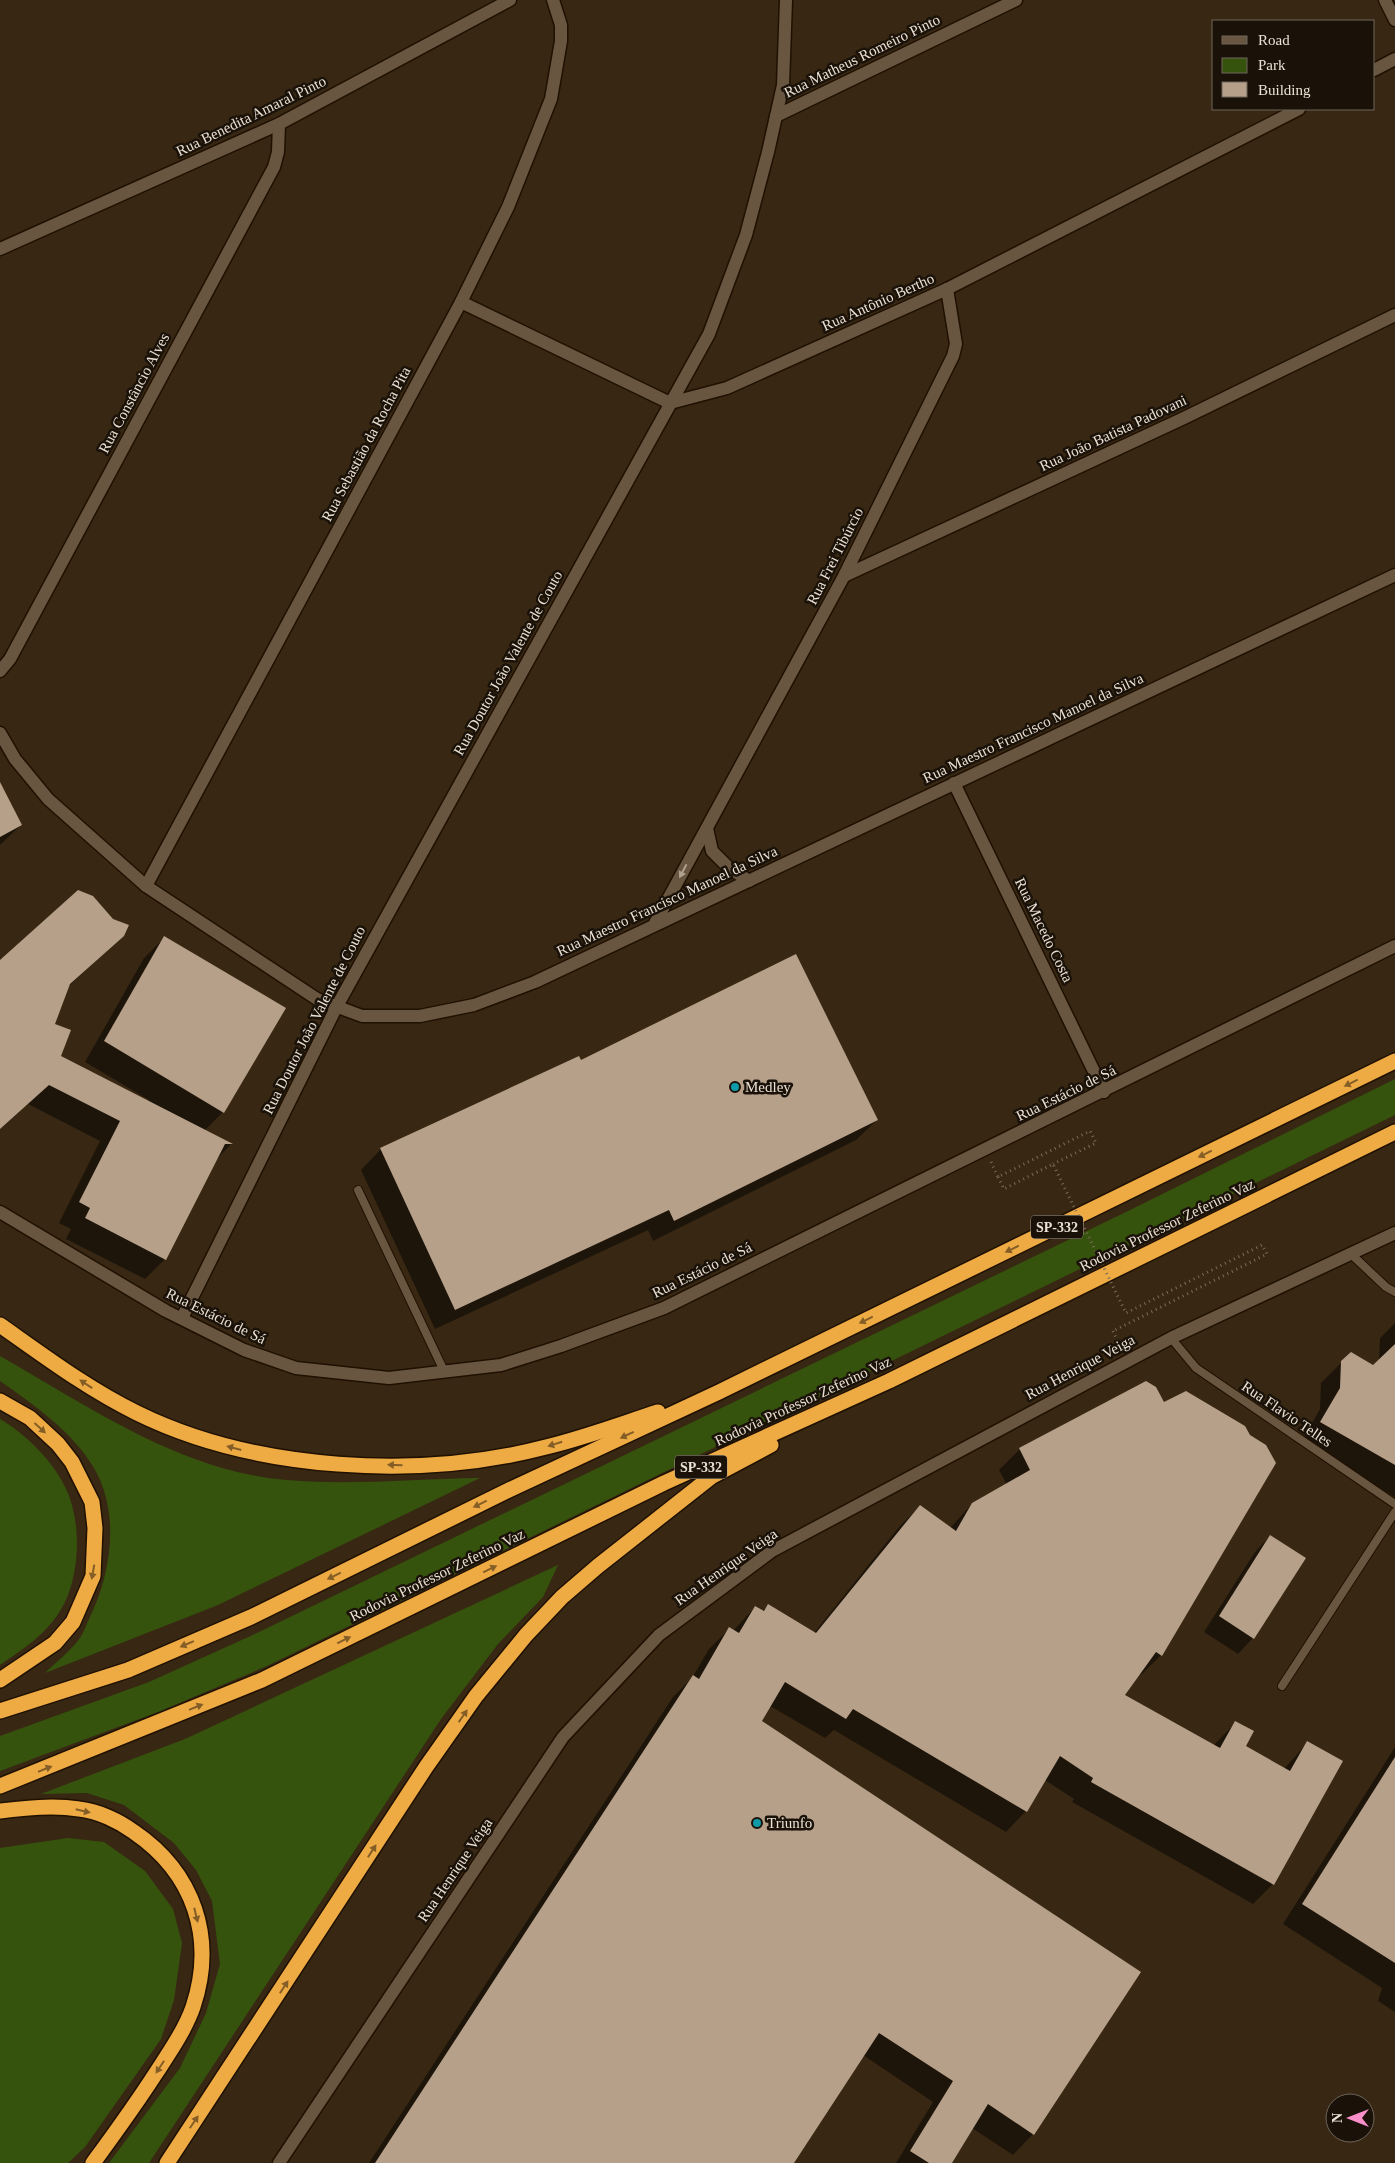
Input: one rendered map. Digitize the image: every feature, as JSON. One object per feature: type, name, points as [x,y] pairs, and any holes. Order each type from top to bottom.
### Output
[{"type":"highway","name":"SP-332","points":[[0,1711],[128,1670],[251,1616],[511,1489],[719,1392],[1395,1061]]},
{"type":"highway","name":"Rodovia Professor Zeferino Vaz","points":[[0,1786],[262,1680],[664,1483],[889,1381],[1395,1132]]},
{"type":"highway","points":[[1289,1184],[1395,1144]]},
{"type":"highway","points":[[0,1325],[87,1384],[128,1408],[198,1439],[264,1456],[352,1464],[423,1466],[472,1461],[546,1447],[719,1392]]},
{"type":"highway","points":[[167,2163],[426,1767],[476,1696],[532,1629],[562,1597],[598,1566],[711,1477],[889,1381]]},
{"type":"highway","points":[[0,1401],[30,1418],[58,1444],[84,1483],[92,1502],[95,1528],[93,1576],[73,1622],[55,1643],[0,1680]]},
{"type":"highway","points":[[0,1811],[32,1807],[80,1809],[119,1822],[152,1844],[176,1870],[190,1893],[198,1917],[202,1971],[192,2009],[170,2051],[128,2115],[93,2163]]},
{"type":"street","name":"Rua Benedita Amaral Pinto","points":[[0,250],[279,124],[510,0]]},
{"type":"street","name":"Rua Sebastião da Rocha Pita","points":[[146,886],[461,302],[508,207],[551,100],[561,41],[561,26],[553,0]]},
{"type":"street","name":"Rua Doutor João Valente de Couto","points":[[182,1318],[337,1006],[709,334],[746,235],[776,116],[783,85],[786,0]]},
{"type":"street","name":"Rua Matheus Romeiro Pinto","points":[[776,116],[1016,0]]},
{"type":"street","points":[[1385,0],[1395,20]]},
{"type":"street","points":[[1375,70],[1395,60]]},
{"type":"street","name":"Rua Antônio Bertho","points":[[670,403],[727,388],[947,289],[1297,110]]},
{"type":"street","name":"Rua Constâncio Alves","points":[[0,671],[10,660],[274,167],[278,152],[279,124]]},
{"type":"street","name":"Rua Frei Tibúrcio","points":[[655,924],[844,576],[956,350],[956,337],[947,289]]},
{"type":"street","points":[[461,302],[670,403]]},
{"type":"street","name":"Rua João Batista Padovani","points":[[844,576],[1184,418],[1395,315]]},
{"type":"street","name":"Rua Maestro Francisco Manoel da Silva","points":[[0,733],[16,759],[48,799],[146,886],[317,999],[362,1016],[420,1016],[474,1005],[536,982],[1395,575]]},
{"type":"street","name":"Rua Macedo Costa","points":[[954,783],[1104,1092]]},
{"type":"street","points":[[707,828],[712,851],[728,868],[749,881]]},
{"type":"street","name":"Rua Estácio de Sá","points":[[0,1212],[158,1306],[244,1350],[296,1368],[388,1378],[445,1373],[501,1365],[561,1346],[664,1308],[1104,1092],[1395,946]]},
{"type":"street","name":"Rua Henrique Veiga","points":[[279,2163],[563,1738],[659,1634],[772,1551],[1170,1338],[1395,1233]]},
{"type":"lane","points":[[358,1190],[445,1373]]},
{"type":"lane","points":[[1350,1253],[1386,1287],[1395,1292]]},
{"type":"lane","points":[[0,1331],[16,1336]]},
{"type":"lane","name":"Rua Flavio Telles","points":[[1170,1338],[1196,1368],[1395,1504]]},
{"type":"lane","points":[[1282,1686],[1395,1512]]},
{"type":"path","points":[[1090,1131],[1096,1143],[1053,1164],[1004,1189],[998,1177],[1090,1131]]},
{"type":"path","points":[[1053,1164],[1126,1313],[1262,1245],[1267,1254],[1113,1331]]},
{"type":"green space","points":[[1395,1079],[1395,1115],[267,1666],[158,1712],[0,1771],[0,1736],[149,1682],[257,1633],[1126,1212]]},
{"type":"green space","points":[[0,1356],[128,1429],[196,1459],[231,1470],[268,1478],[320,1482],[480,1478],[218,1605],[45,1673],[79,1640],[96,1603],[107,1565],[110,1545],[108,1505],[94,1468],[75,1442],[52,1420],[0,1381]]},
{"type":"green space","points":[[0,1419],[10,1425],[39,1450],[62,1480],[75,1517],[77,1546],[74,1576],[65,1602],[59,1612],[37,1638],[0,1665]]},
{"type":"green space","points":[[558,1565],[543,1597],[498,1644],[441,1719],[149,2163],[109,2163],[180,2068],[206,2013],[220,1964],[212,1901],[196,1870],[174,1843],[124,1805],[87,1793],[41,1794],[185,1739]]},
{"type":"green space","points":[[68,1838],[104,1842],[145,1871],[173,1909],[182,1943],[174,2000],[161,2039],[85,2147],[68,2163],[0,2163],[0,1848]]},
{"type":"building","points":[[0,782],[22,825],[0,837]]},
{"type":"building","points":[[78,890],[93,896],[113,919],[129,925],[124,936],[70,984],[55,1024],[71,1030],[61,1056],[233,1144],[225,1144],[166,1260],[85,1218],[90,1208],[79,1202],[120,1121],[49,1085],[0,1129],[0,960]]},
{"type":"building","points":[[164,936],[286,1008],[224,1113],[104,1041]]},
{"type":"building","points":[[796,954],[878,1120],[674,1221],[669,1210],[455,1310],[380,1148],[579,1056],[581,1060]]},
{"type":"building","points":[[1395,1344],[1395,1465],[1320,1422],[1340,1388],[1341,1361],[1351,1352],[1373,1365]]},
{"type":"building","points":[[1146,1381],[1156,1387],[1164,1402],[1186,1391],[1245,1426],[1250,1435],[1266,1445],[1276,1463],[1162,1656],[1156,1652],[1125,1695],[1220,1748],[1235,1721],[1254,1731],[1246,1746],[1290,1771],[1307,1741],[1343,1761],[1274,1885],[1091,1782],[1093,1778],[1060,1756],[1027,1812],[853,1709],[846,1719],[785,1682],[762,1721],[1141,1972],[1034,2135],[988,2104],[952,2163],[929,2163],[910,2151],[953,2081],[879,2033],[794,2163],[375,2163],[693,1675],[699,1679],[729,1627],[739,1633],[755,1606],[764,1611],[768,1604],[816,1633],[920,1505],[956,1531],[972,1503],[1030,1470],[1019,1448]]},
{"type":"building","points":[[1270,1535],[1306,1558],[1254,1639],[1219,1616]]},
{"type":"building","points":[[1395,1757],[1395,1963],[1302,1904]]},
{"type":"place","name":"Medley","points":[[735,1087]]},
{"type":"place","name":"Triunfo","points":[[757,1823]]}]
